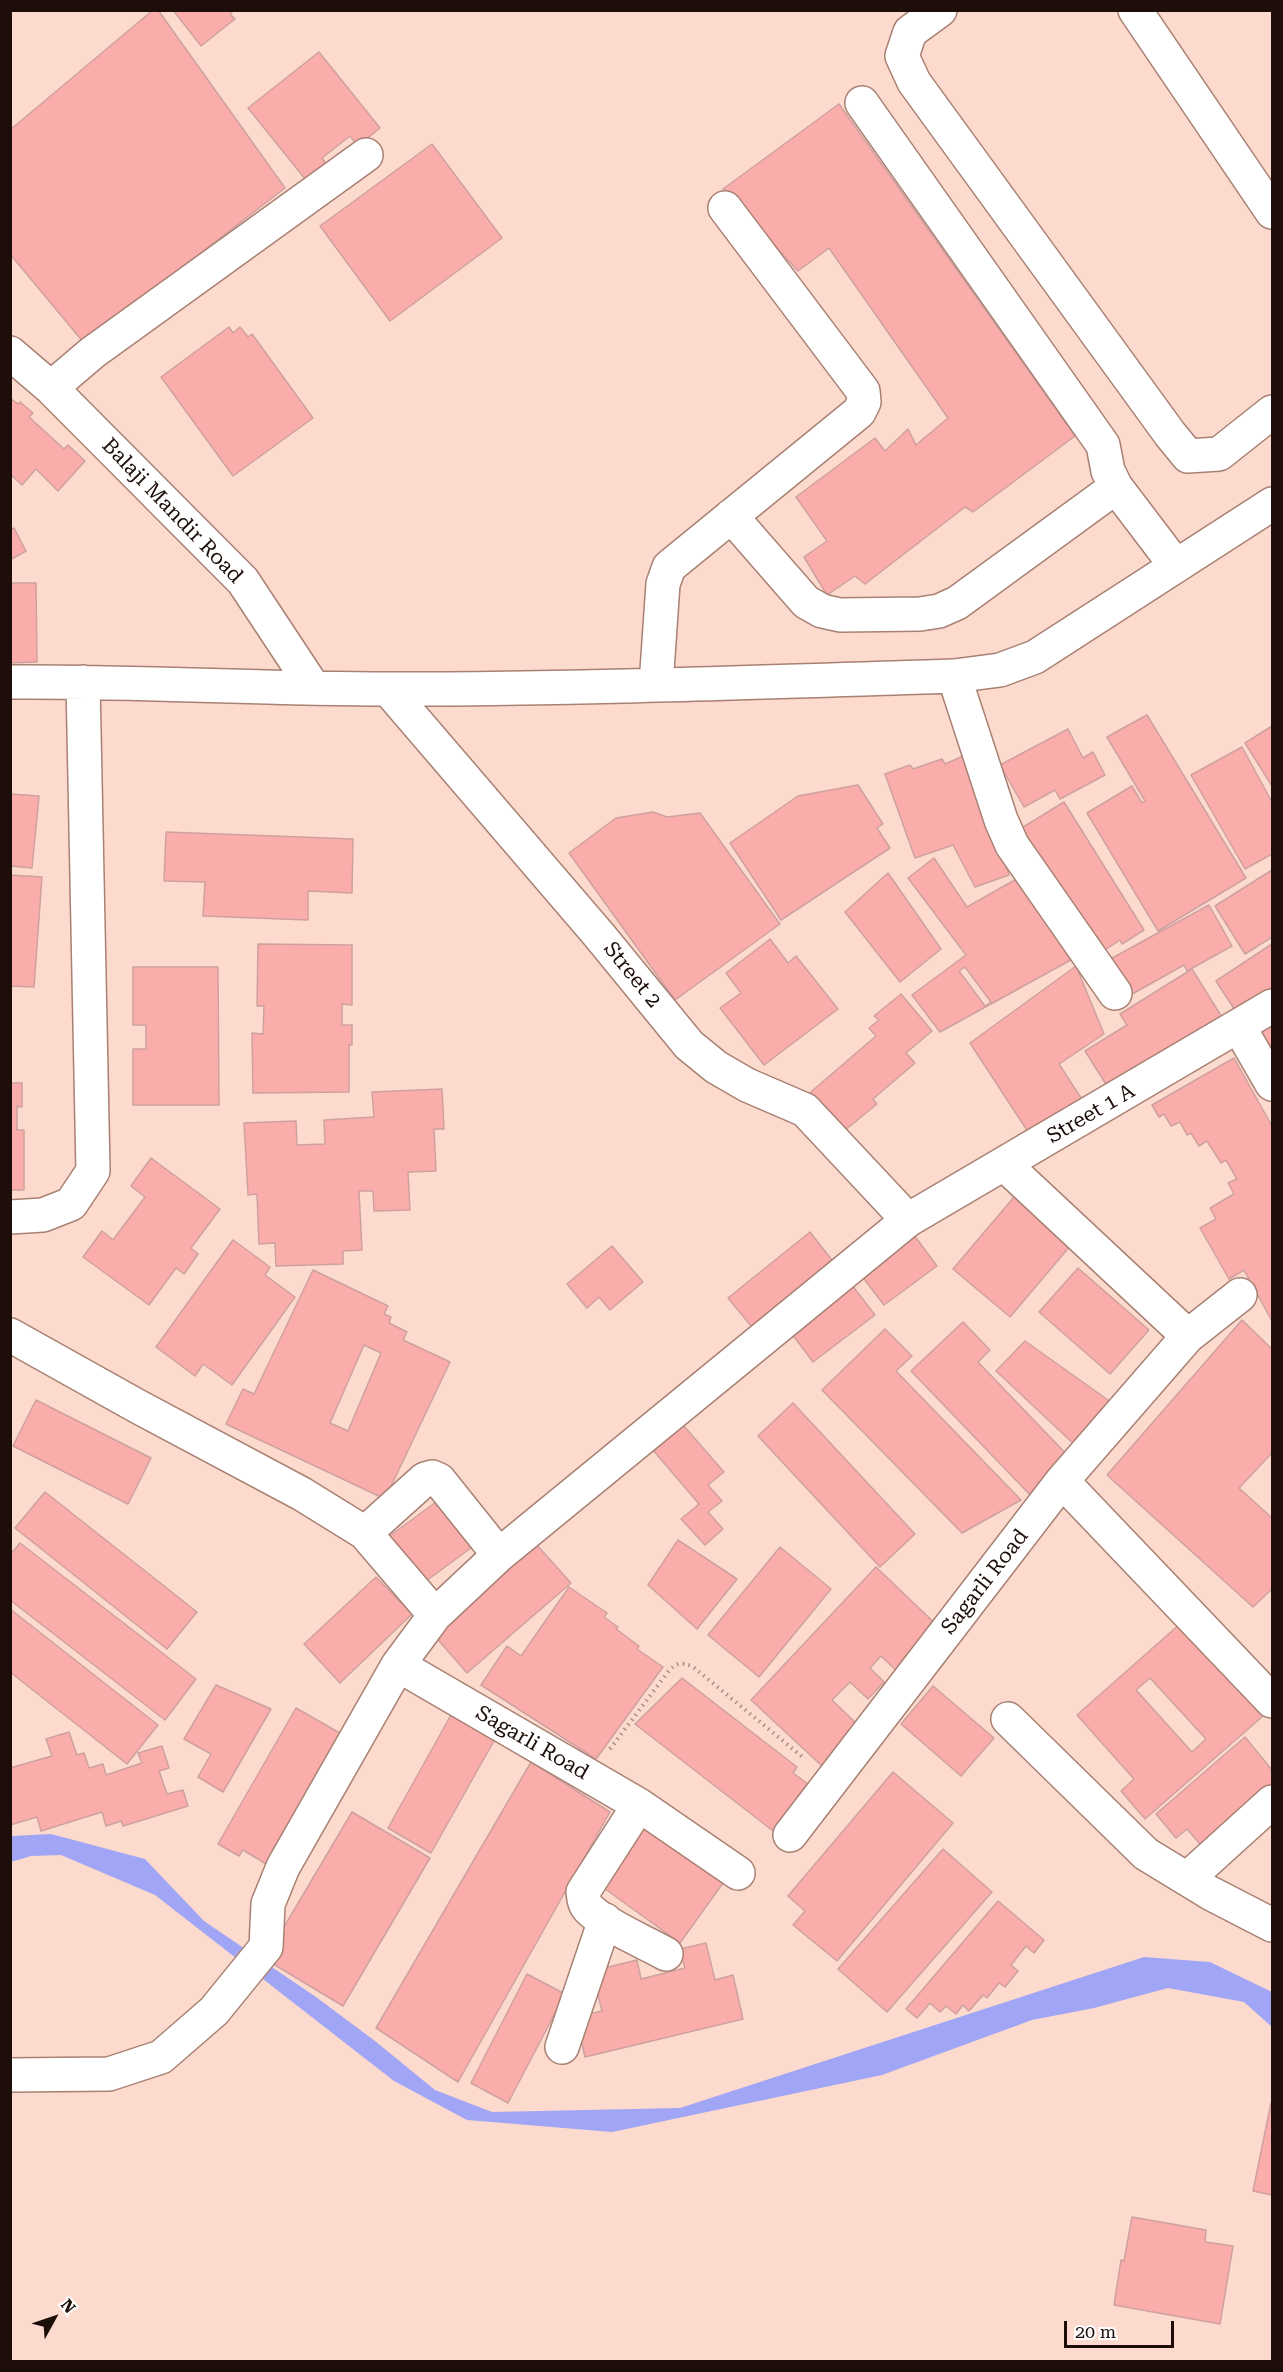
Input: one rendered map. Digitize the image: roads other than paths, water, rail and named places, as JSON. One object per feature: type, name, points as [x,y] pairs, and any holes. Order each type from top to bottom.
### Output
[{"type":"street","points":[[940,10],[910,32],[902,56],[914,82],[1188,456],[1220,454],[1272,412]]},
{"type":"street","points":[[1135,10],[1272,212]]},
{"type":"street","points":[[862,103],[1103,445],[1108,471],[1116,487],[1176,566]]},
{"type":"street","points":[[51,388],[92,353],[366,155]]},
{"type":"street","points":[[657,685],[665,574],[669,567],[859,412],[864,402],[863,391],[725,208]]},
{"type":"street","name":"Balaji Mandir Road","points":[[10,353],[51,388],[243,581],[313,687]]},
{"type":"street","points":[[731,516],[806,602],[822,611],[840,615],[920,614],[939,611],[957,603],[1116,487]]},
{"type":"street","points":[[10,682],[388,689],[657,685],[954,676],[1000,670],[1035,657],[1272,504]]},
{"type":"street","points":[[954,676],[1001,819],[1012,844],[1115,993]]},
{"type":"street","points":[[10,1217],[43,1215],[71,1204],[93,1171],[82,682]]},
{"type":"street","name":"Street 2","points":[[388,689],[599,935],[689,1045],[716,1067],[747,1085],[805,1110],[908,1220]]},
{"type":"street","name":"Street 1 A","points":[[10,2075],[109,2074],[161,2057],[213,2011],[266,1947],[268,1904],[283,1867],[398,1665],[435,1615],[499,1555],[908,1220],[1272,1006]]},
{"type":"street","points":[[1239,1027],[1272,1084]]},
{"type":"street","points":[[1004,1164],[1188,1336]]},
{"type":"street","name":"Sagarli Road","points":[[790,1835],[1062,1481],[1188,1336],[1240,1295]]},
{"type":"street","points":[[10,1335],[302,1494],[365,1533],[435,1615]]},
{"type":"street","points":[[365,1533],[425,1479],[432,1477],[439,1480],[499,1555]]},
{"type":"street","points":[[1062,1481],[1272,1701]]},
{"type":"street","name":"Sagarli Road","points":[[398,1665],[639,1805],[738,1873]]},
{"type":"street","points":[[1008,1719],[1146,1854],[1187,1880],[1272,1925]]},
{"type":"street","points":[[1187,1880],[1272,1802]]},
{"type":"street","points":[[639,1805],[584,1892],[584,1902],[605,1920],[666,1954]]},
{"type":"street","points":[[562,2047],[605,1920]]},
{"type":"water","points":[[51,1834],[145,1859],[204,1921],[316,1997],[435,2090],[492,2112],[680,2108],[1144,1957],[1210,1962],[1272,1992],[1272,2027],[1244,2002],[1168,1988],[1094,2008],[1032,2020],[882,2075],[612,2132],[467,2120],[394,2081],[155,1895],[61,1855],[31,1856],[11,1862],[11,1836]]}]
